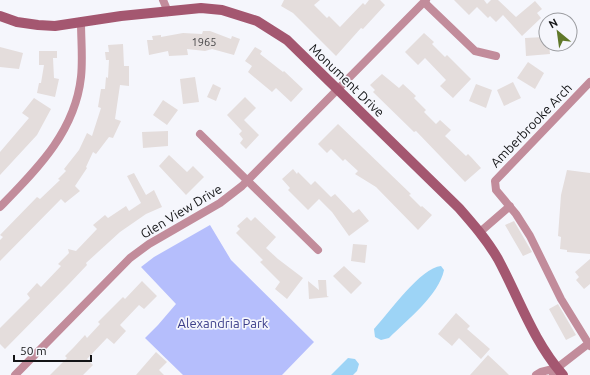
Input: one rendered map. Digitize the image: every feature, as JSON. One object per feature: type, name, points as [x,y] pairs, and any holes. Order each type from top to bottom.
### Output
[{"type":"street","points":[[163,0],[168,12]]},
{"type":"street","points":[[425,1],[475,51],[496,56]]},
{"type":"street","name":"Glen View Drive","points":[[15,375],[130,258],[149,244],[220,203],[248,181],[425,1]]},
{"type":"street","name":"Monument Drive","points":[[0,16],[38,25],[55,26],[201,8],[222,10],[256,21],[287,40],[459,208],[480,232],[497,258],[533,330],[558,373]]},
{"type":"street","points":[[0,206],[43,163],[66,126],[74,108],[81,76],[81,22]]},
{"type":"street","name":"Amberbrooke Arch","points":[[558,373],[589,345],[561,299],[530,236],[510,206],[496,190],[495,181],[497,177],[590,82]]},
{"type":"street","points":[[200,134],[318,250]]},
{"type":"street","points":[[480,232],[510,206]]},
{"type":"street","points":[[536,375],[541,372],[558,373]]},
{"type":"green space","name":"Alexandria Park","points":[[210,225],[231,260],[314,342],[282,375],[183,375],[145,338],[176,304],[141,267],[154,257]]},
{"type":"shaded area","points":[[441,266],[444,270],[441,279],[436,289],[421,307],[389,338],[381,340],[375,337],[374,329],[405,292],[424,274],[433,268]]},
{"type":"shaded area","points":[[348,358],[355,359],[359,364],[357,371],[353,375],[331,375]]},
{"type":"building","points":[[284,0],[320,0],[314,5],[327,18],[329,16],[340,27],[363,3],[365,5],[369,0],[380,0],[385,5],[363,29],[361,28],[336,56],[293,13],[281,6]]},
{"type":"building","points":[[454,0],[484,0],[487,4],[491,0],[498,0],[516,17],[535,1],[542,9],[537,13],[538,21],[522,36],[503,15],[496,22],[490,16],[488,18],[477,7],[469,15]]},
{"type":"building","points":[[203,31],[210,31],[231,39],[232,36],[240,39],[234,55],[212,49],[205,51],[187,49],[188,55],[169,56],[168,51],[149,55],[147,40],[153,40],[152,36],[161,35],[161,37],[183,33],[202,34]]},
{"type":"building","points":[[424,33],[434,42],[432,44],[445,57],[447,55],[471,79],[453,98],[440,86],[446,80],[425,58],[418,65],[405,52]]},
{"type":"building","points":[[538,37],[538,52],[550,52],[550,54],[526,56],[525,38]]},
{"type":"building","points":[[123,44],[124,66],[129,66],[129,86],[120,85],[115,119],[121,121],[113,138],[109,137],[96,154],[93,152],[86,167],[87,168],[75,186],[80,191],[65,203],[61,199],[0,261],[0,240],[3,237],[0,235],[37,197],[40,199],[60,180],[58,179],[66,171],[64,169],[79,150],[87,133],[92,136],[101,108],[98,107],[101,89],[105,89],[106,77],[108,78],[109,60],[106,60],[105,52],[109,52],[108,45]]},
{"type":"building","points":[[0,47],[23,53],[19,69],[0,67]]},
{"type":"building","points":[[255,47],[262,51],[260,54],[283,72],[284,71],[303,89],[291,102],[276,88],[272,92],[248,72],[252,66],[245,61]]},
{"type":"building","points":[[39,51],[57,51],[57,58],[53,58],[54,78],[59,79],[55,97],[37,93],[39,83],[41,83],[44,65],[39,65]]},
{"type":"building","points":[[528,62],[544,73],[535,89],[517,78]]},
{"type":"building","points":[[382,74],[399,88],[403,84],[416,96],[414,98],[426,110],[424,112],[436,124],[440,120],[451,130],[445,136],[466,156],[468,154],[481,168],[465,182],[416,131],[414,132],[373,92],[375,90],[370,85]]},
{"type":"building","points":[[195,77],[199,102],[183,104],[180,79]]},
{"type":"building","points":[[513,82],[521,98],[504,106],[497,90]]},
{"type":"building","points":[[213,84],[221,88],[216,101],[207,97]]},
{"type":"building","points":[[476,84],[492,90],[486,108],[469,101]]},
{"type":"building","points":[[245,97],[256,108],[244,120],[259,135],[246,149],[240,143],[243,139],[239,134],[242,131],[227,115]]},
{"type":"building","points":[[34,98],[51,109],[37,135],[0,175],[0,152],[29,118],[22,113]]},
{"type":"building","points":[[163,100],[178,110],[167,125],[153,115]]},
{"type":"building","points":[[338,124],[411,194],[409,195],[421,207],[422,206],[432,215],[418,230],[376,187],[355,174],[358,171],[345,159],[343,161],[331,149],[327,153],[318,144]]},
{"type":"building","points":[[168,131],[168,146],[143,148],[142,132]]},
{"type":"building","points":[[169,155],[187,172],[193,166],[204,177],[186,195],[159,166]]},
{"type":"building","points":[[293,169],[311,185],[315,181],[331,197],[335,194],[353,213],[359,209],[369,221],[349,236],[332,212],[319,199],[308,210],[288,190],[290,188],[282,179]]},
{"type":"building","points":[[567,170],[590,173],[590,254],[567,252],[567,250],[560,249],[561,237],[558,236],[561,195]]},
{"type":"building","points":[[134,173],[146,195],[154,190],[162,207],[146,214],[120,232],[86,263],[87,265],[5,349],[0,344],[0,328],[30,298],[27,294],[37,283],[41,287],[61,266],[58,264],[69,253],[68,249],[76,251],[97,229],[93,225],[105,215],[108,218],[126,206],[129,211],[141,203],[127,176]]},
{"type":"building","points":[[247,217],[251,221],[255,217],[276,237],[266,248],[303,278],[287,299],[275,289],[280,282],[260,262],[263,260],[236,233],[240,229],[237,226]]},
{"type":"building","points":[[514,221],[532,252],[523,256],[505,225]]},
{"type":"building","points":[[353,244],[367,245],[365,263],[351,261]]},
{"type":"building","points":[[590,259],[590,284],[584,289],[576,280],[579,277],[575,272]]},
{"type":"building","points":[[344,266],[362,283],[351,294],[333,276]]},
{"type":"building","points":[[318,280],[326,280],[327,296],[329,297],[309,299],[308,281],[319,290]]},
{"type":"building","points":[[142,281],[157,296],[144,309],[139,305],[120,325],[126,331],[114,344],[107,338],[87,359],[93,365],[83,375],[50,375],[67,358],[65,356],[85,335],[87,338],[100,324],[98,322],[123,297],[125,299]]},
{"type":"building","points":[[558,304],[576,335],[566,340],[549,309]]},
{"type":"building","points":[[456,313],[470,326],[467,329],[490,349],[481,359],[459,338],[452,346],[438,334]]},
{"type":"building","points":[[156,352],[167,362],[159,370],[164,375],[136,375]]},
{"type":"building","points":[[488,355],[503,369],[509,375],[470,375]]}]
